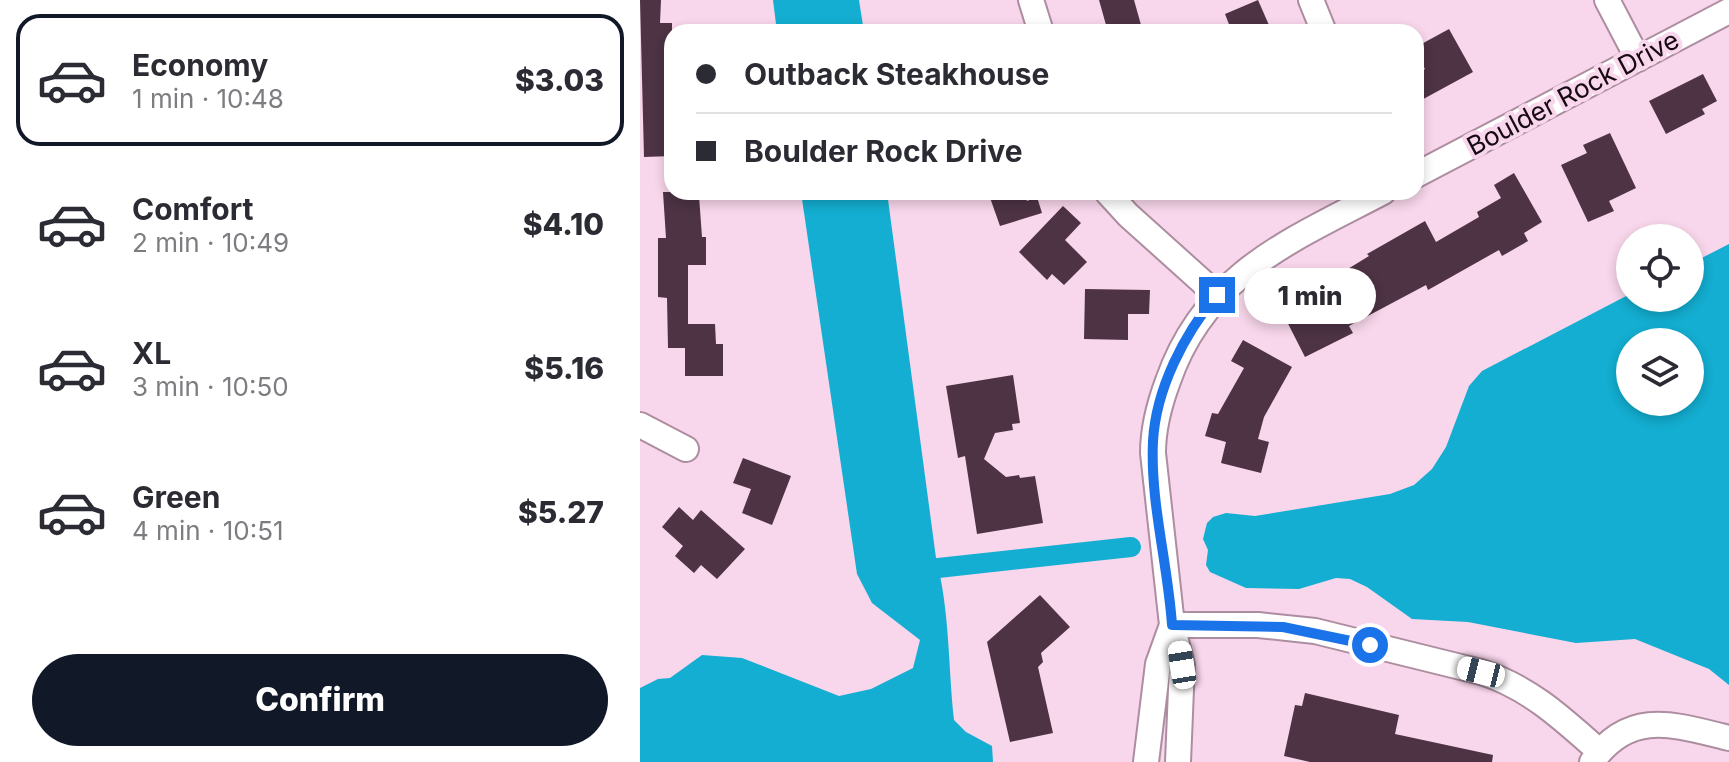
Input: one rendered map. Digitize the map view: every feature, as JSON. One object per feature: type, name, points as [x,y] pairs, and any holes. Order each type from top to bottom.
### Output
[{"type":"street","points":[[1031,0],[1038,24]]},
{"type":"street","points":[[1311,0],[1321,24]]},
{"type":"street","points":[[1607,0],[1638,59]]},
{"type":"street","name":"Boulder Rock Drive","points":[[1424,171],[1729,11]]},
{"type":"street","points":[[1114,200],[1217,295]]},
{"type":"street","points":[[1178,762],[1183,675],[1180,648],[1172,625],[1155,486],[1154,430],[1174,363],[1196,322],[1217,295],[1271,253],[1368,200]]},
{"type":"street","points":[[640,425],[686,449]]},
{"type":"street","points":[[1172,625],[1258,625],[1315,631],[1501,678],[1539,699],[1596,757],[1634,727],[1653,723],[1729,738]]},
{"type":"street","points":[[1146,762],[1158,664],[1172,625]]},
{"type":"water","points":[[773,0],[859,0],[863,24],[776,24]]},
{"type":"water","points":[[802,200],[888,200],[944,598],[954,720],[966,732],[992,746],[993,762],[640,762],[640,688],[658,679],[670,678],[702,655],[742,658],[839,696],[871,689],[913,668],[920,640],[872,603],[857,574]]},
{"type":"water","points":[[1729,244],[1729,685],[1709,669],[1635,639],[1576,643],[1468,622],[1412,619],[1367,587],[1350,579],[1336,578],[1299,589],[1246,588],[1210,572],[1206,565],[1208,550],[1203,539],[1207,523],[1213,517],[1226,513],[1255,516],[1390,494],[1414,485],[1432,469],[1446,447],[1469,386],[1482,371],[1616,301],[1616,312],[1704,312],[1704,257]]},
{"type":"building","points":[[640,0],[661,0],[660,23],[672,23],[664,24],[664,156],[644,157]]},
{"type":"building","points":[[1099,0],[1134,0],[1141,24],[1106,24]]},
{"type":"building","points":[[1258,0],[1268,24],[1229,24],[1225,14]]},
{"type":"building","points":[[1449,29],[1473,72],[1424,99],[1424,43]]},
{"type":"building","points":[[1703,74],[1717,101],[1702,109],[1705,114],[1666,134],[1649,101]]},
{"type":"building","points":[[1610,133],[1636,188],[1609,201],[1614,211],[1588,222],[1561,165],[1587,153],[1583,145]]},
{"type":"building","points":[[1514,173],[1542,222],[1524,233],[1528,241],[1502,256],[1499,250],[1428,290],[1426,285],[1349,326],[1353,333],[1305,357],[1278,304],[1338,275],[1369,256],[1367,254],[1425,221],[1436,242],[1479,217],[1477,212],[1501,198],[1494,185]]},
{"type":"building","points":[[663,192],[664,200],[699,200],[702,237],[706,237],[706,265],[688,265],[688,324],[715,324],[716,344],[723,344],[723,376],[685,376],[685,348],[668,348],[667,298],[658,297],[658,238],[666,238]]},
{"type":"building","points":[[991,200],[1038,200],[1042,213],[1000,226]]},
{"type":"building","points":[[1063,206],[1081,223],[1065,240],[1087,262],[1064,285],[1052,274],[1047,280],[1019,252]]},
{"type":"building","points":[[1085,289],[1150,290],[1149,314],[1128,314],[1128,340],[1084,339]]},
{"type":"building","points":[[1243,340],[1292,367],[1264,417],[1258,439],[1269,442],[1261,473],[1221,463],[1226,442],[1205,436],[1212,413],[1218,414],[1244,368],[1231,361]]},
{"type":"building","points":[[1013,375],[1020,423],[1012,424],[1013,430],[995,433],[984,459],[1006,477],[1035,476],[1043,523],[977,534],[965,456],[958,458],[946,386]]},
{"type":"building","points":[[743,458],[791,476],[772,525],[742,513],[751,489],[733,483]]},
{"type":"building","points":[[679,507],[693,520],[701,510],[745,549],[717,579],[701,565],[694,573],[675,556],[683,546],[662,527]]},
{"type":"building","points":[[1040,595],[1070,627],[1041,653],[1043,662],[1038,667],[1053,733],[1010,742],[987,642]]},
{"type":"building","points":[[1305,693],[1399,715],[1395,734],[1493,755],[1492,762],[1310,762],[1284,756],[1295,705],[1302,706]]},
{"type":"waterway","points":[[929,569],[1131,547]]},
{"type":"route","points":[[1217,295],[1196,322],[1174,363],[1154,430],[1155,486],[1172,625],[1283,627],[1315,631],[1370,645]]}]
